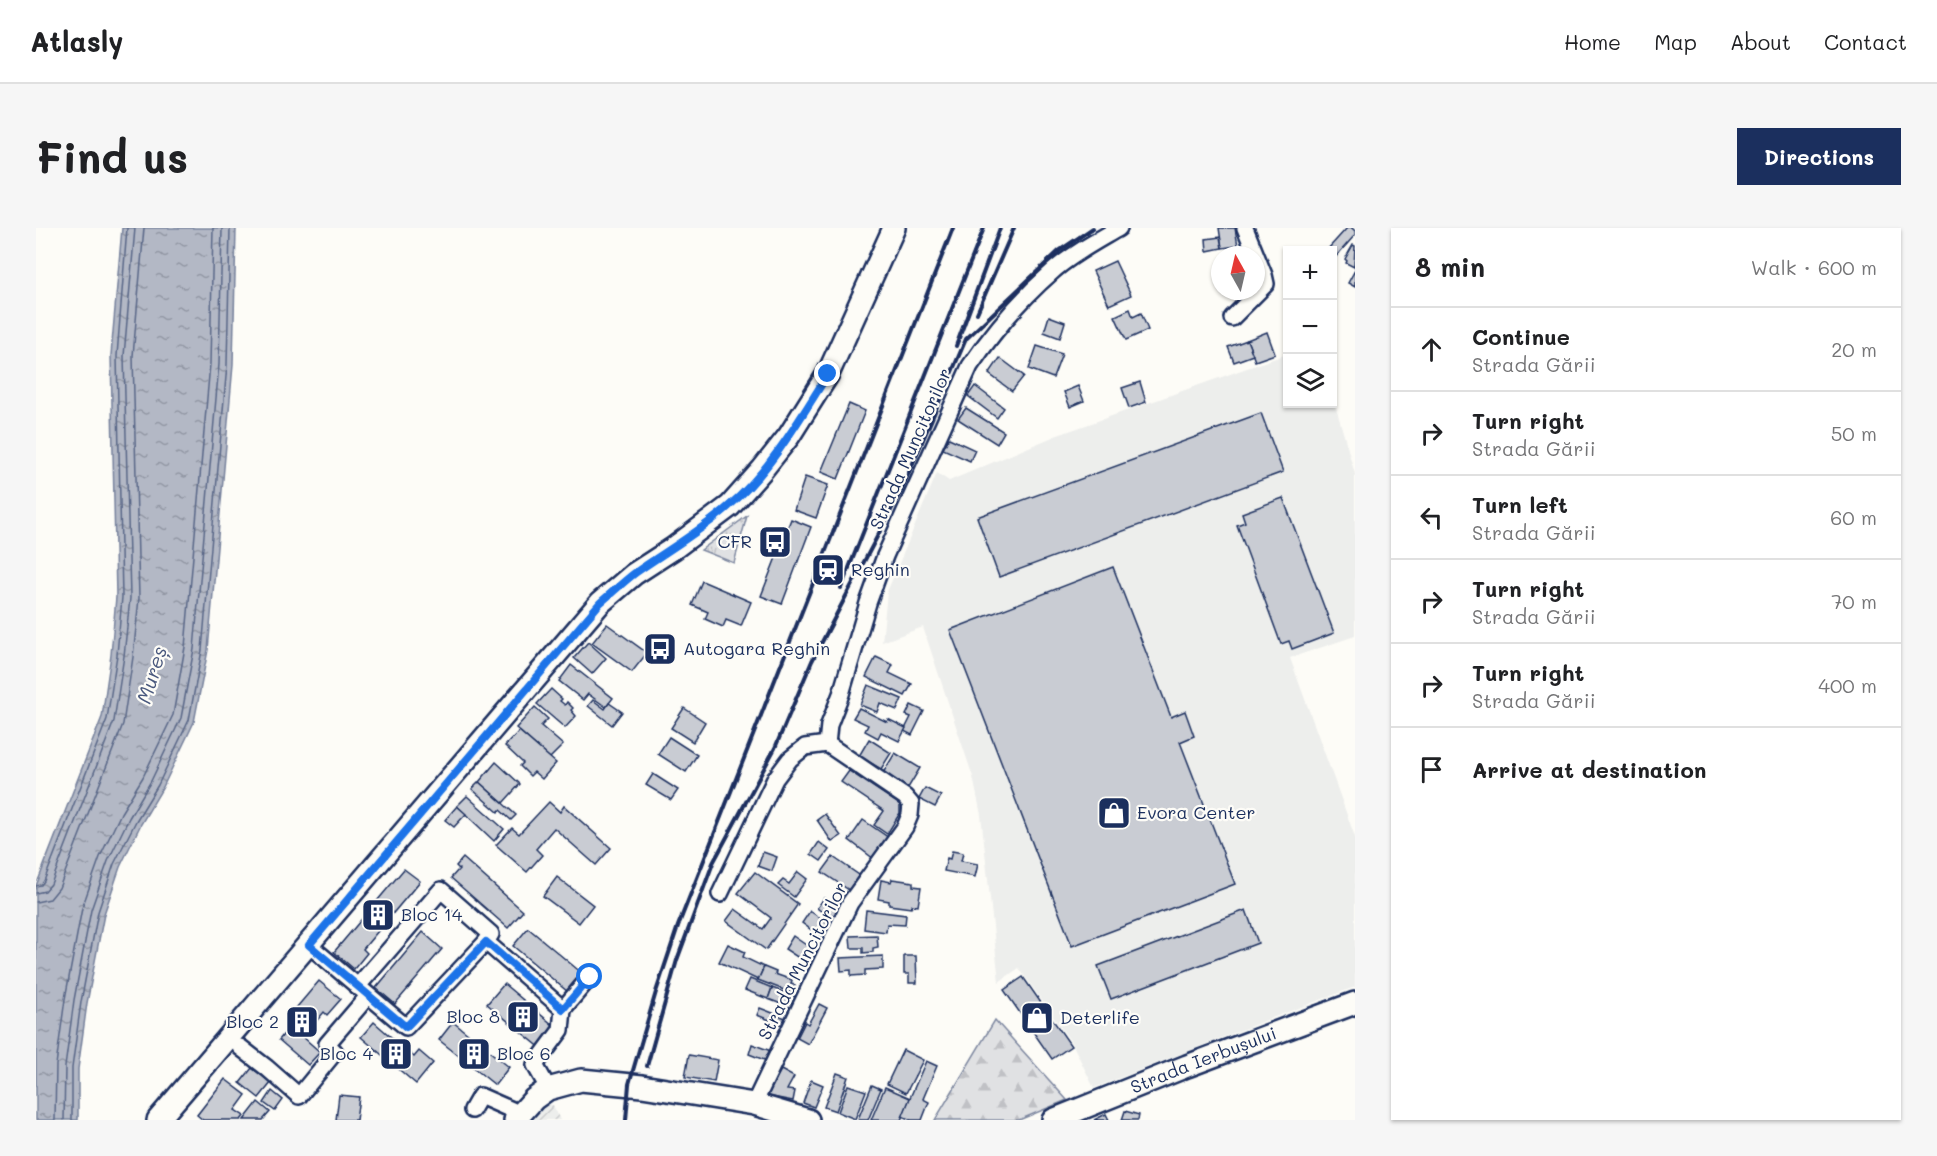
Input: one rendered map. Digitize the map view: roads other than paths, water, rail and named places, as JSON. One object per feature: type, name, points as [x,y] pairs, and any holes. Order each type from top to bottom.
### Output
[{"type":"main road","points":[[158,1120],[600,603],[633,574],[674,548],[730,506],[762,470],[789,436],[828,374],[894,228]]},
{"type":"main road","name":"Strada Ierbușului","points":[[1053,1120],[1187,1066],[1355,1003]]},
{"type":"main road","points":[[513,1115],[548,1089],[580,1080],[630,1084],[754,1104],[808,1120]]},
{"type":"street","name":"Strada Muncitorilor","points":[[754,1104],[850,903],[905,827],[910,815],[911,804],[905,797],[827,744],[829,725],[885,556],[970,366],[994,333],[1053,271],[1119,228]]},
{"type":"street","points":[[1233,318],[1266,284],[1245,228]]},
{"type":"street","points":[[720,894],[775,780],[790,759],[805,747],[827,744]]},
{"type":"street","points":[[240,1047],[299,1096],[335,1052],[327,1044],[362,991],[441,890],[491,934],[406,1027],[362,991],[309,945]]},
{"type":"street","points":[[486,942],[563,1009]]},
{"type":"street","points":[[544,1081],[535,1065],[561,1030],[563,1009],[590,977]]},
{"type":"street","points":[[472,1110],[480,1096],[513,1115]]},
{"type":"water","name":"Mureș","points":[[122,228],[236,228],[233,365],[208,650],[194,722],[163,787],[141,824],[120,867],[104,914],[87,1003],[78,1069],[78,1120],[36,1120],[36,886],[102,717],[111,655],[116,597],[111,355]]},
{"type":"railway","points":[[626,1120],[629,1084],[678,926],[953,228]]},
{"type":"railway","points":[[841,588],[984,228]]},
{"type":"railway","points":[[956,346],[1000,228]]},
{"type":"railway","points":[[977,313],[1014,228]]},
{"type":"railway","points":[[647,1066],[677,960],[713,863],[775,748],[812,661],[901,491],[966,339],[1059,251],[1093,228]]},
{"type":"place","name":"CFR","points":[[775,542]]},
{"type":"place","name":"Reghin","points":[[828,570]]},
{"type":"place","name":"Autogara Reghin","points":[[660,649]]},
{"type":"place","name":"Evora Center","points":[[1114,813]]},
{"type":"place","name":"Bloc 14","points":[[378,915]]},
{"type":"place","name":"Bloc 8","points":[[523,1017]]},
{"type":"place","name":"Deterlife","points":[[1037,1018]]},
{"type":"place","name":"Bloc 2","points":[[302,1022]]},
{"type":"place","name":"Bloc 4","points":[[396,1054]]},
{"type":"place","name":"Bloc 6","points":[[474,1054]]}]
